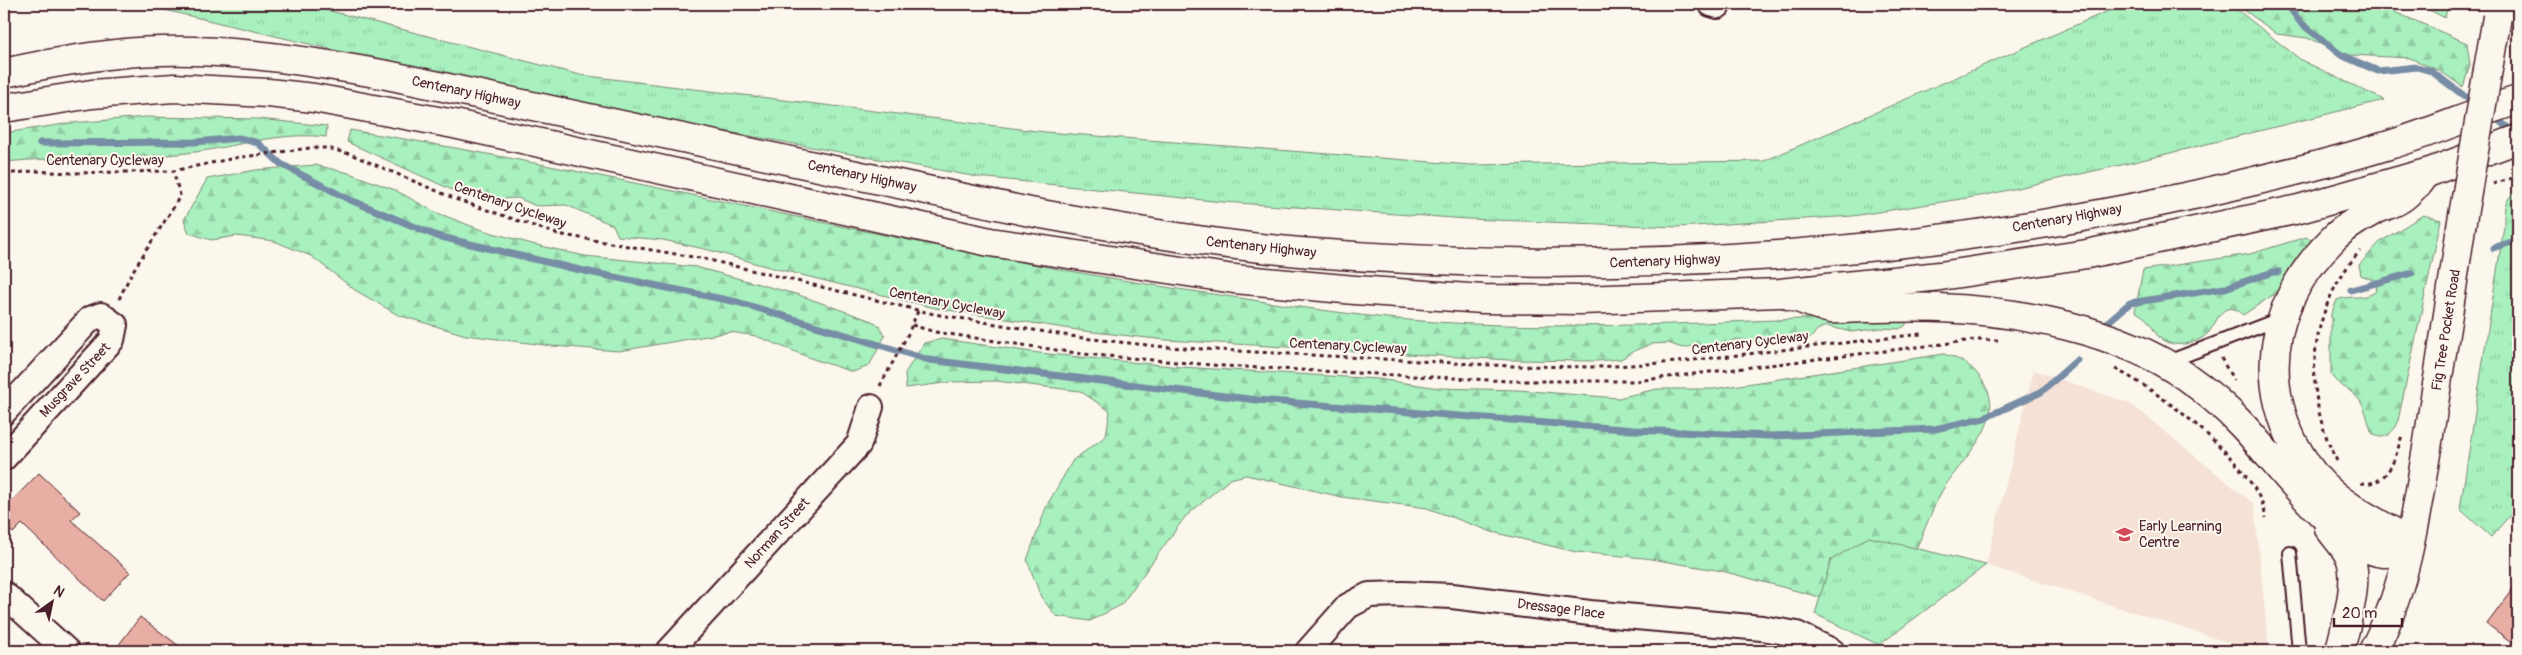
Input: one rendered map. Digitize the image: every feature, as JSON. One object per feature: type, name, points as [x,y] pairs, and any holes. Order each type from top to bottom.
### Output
[{"type":"main road","name":"Fig Tree Pocket Road","points":[[2373,651],[2393,606],[2416,513],[2461,227],[2498,11]]},
{"type":"main road","name":"Centenary Highway","points":[[4,72],[50,63],[118,54],[243,54],[324,64],[387,75],[1030,212],[1113,227],[1299,252],[1528,263],[1667,262],[1785,254],[1907,244],[2023,226],[2142,205],[2247,183],[2392,144],[2472,114],[2518,100]]},
{"type":"main road","points":[[4,108],[92,94],[174,88],[268,93],[323,100],[454,124],[990,242],[1234,279],[1483,299],[1580,300],[1780,293],[1940,276],[2087,254],[2298,209],[2430,172],[2509,142]]},
{"type":"main road","points":[[2306,499],[2352,538],[2375,550],[2390,553],[2398,550],[2410,541],[2338,498],[2311,471],[2296,447],[2283,417],[2274,373],[2276,344],[2282,318],[2308,268],[2333,238],[2362,218],[2400,199],[2430,172]]},
{"type":"main road","points":[[1780,293],[1832,309],[1940,308],[1981,310],[2028,317],[2064,324],[2118,343],[2165,363],[2202,389],[2242,425],[2306,499],[2344,549],[2351,564],[2352,592],[2340,651]]},
{"type":"street","name":"Musgrave Street","points":[[4,412],[90,319],[101,315],[115,325],[112,340],[4,458]]},
{"type":"street","name":"Norman Street","points":[[669,651],[858,444],[871,407]]},
{"type":"street","points":[[4,594],[67,651]]},
{"type":"street","name":"Dressage Place","points":[[1308,651],[1348,606],[1369,595],[1403,594],[1452,596],[1590,613],[1762,628],[1797,634],[1832,651]]},
{"type":"lane","points":[[2165,363],[2282,318]]},
{"type":"lane","points":[[2290,553],[2299,651]]},
{"type":"path","name":"Centenary Cycleway","points":[[4,174],[34,171],[71,173],[173,171],[280,151],[310,148],[338,151],[458,200],[557,234],[705,258],[918,311],[1001,326],[1166,347],[1539,367],[1597,368],[1677,362],[1924,334]]},
{"type":"path","points":[[108,320],[131,274],[180,195],[173,171]]},
{"type":"path","points":[[2488,186],[2518,176]]},
{"type":"path","points":[[2338,464],[2318,413],[2314,367],[2321,318],[2329,298],[2348,265],[2363,247]]},
{"type":"path","points":[[883,379],[907,336],[918,311]]},
{"type":"path","points":[[912,325],[935,332],[1083,354],[1224,366],[1509,381],[1636,381],[1975,340],[2004,340]]},
{"type":"path","points":[[2111,368],[2163,398],[2209,438],[2254,485],[2265,506],[2266,518]]},
{"type":"path","points":[[2355,482],[2373,483],[2388,473],[2402,436]]},
{"type":"shaded area","name":"Early Learning Centre","points":[[2034,370],[2131,404],[2254,504],[2269,651],[2255,651],[1986,565]]},
{"type":"green space","points":[[139,4],[303,4],[580,75],[1045,132],[1471,165],[1764,161],[2124,4],[2230,4],[2301,60],[2384,100],[2130,163],[1986,195],[1853,216],[1678,227],[1468,219],[1223,202],[978,177],[539,98]]},
{"type":"green space","points":[[2236,4],[2376,4],[2467,43],[2470,65],[2463,87],[2440,71],[2410,58],[2350,55],[2307,38],[2277,34]]},
{"type":"green space","points":[[2418,4],[2448,4],[2445,18]]},
{"type":"green space","points":[[146,117],[258,119],[327,126],[326,137],[291,136],[273,138],[187,153],[141,157],[4,162],[4,133],[71,123]]},
{"type":"green space","points":[[350,130],[571,170],[1011,260],[1122,280],[1360,315],[1436,322],[1552,326],[1668,324],[1901,315],[1907,322],[1905,326],[1899,329],[1881,328],[1851,332],[1826,326],[1817,330],[1811,338],[1802,342],[1787,339],[1762,343],[1736,339],[1713,350],[1693,346],[1682,348],[1668,343],[1651,344],[1621,359],[1597,361],[1510,360],[1166,340],[1084,331],[935,308],[765,266],[709,250],[663,240],[618,236],[613,225],[566,205],[536,206],[518,198],[493,199],[461,194],[347,142]]},
{"type":"green space","points":[[315,165],[349,173],[395,190],[435,212],[479,229],[532,244],[585,256],[696,267],[799,295],[872,321],[879,326],[885,336],[869,366],[853,372],[813,359],[756,336],[730,332],[619,351],[552,346],[466,335],[398,315],[355,290],[311,256],[274,241],[237,236],[211,240],[189,233],[184,220],[207,179],[256,170]]},
{"type":"green space","points":[[2518,190],[2518,506],[2491,537],[2460,509],[2504,226],[2504,210],[2509,197]]},
{"type":"green space","points":[[2423,215],[2441,220],[2397,425],[2386,436],[2379,437],[2372,433],[2359,400],[2331,375],[2331,314],[2337,300],[2347,297],[2367,296],[2376,291],[2375,281],[2361,275],[2359,265],[2380,242]]},
{"type":"green space","points":[[2306,237],[2312,241],[2290,268],[2276,293],[2243,315],[2236,310],[2226,310],[2201,339],[2179,344],[2165,341],[2158,337],[2147,320],[2135,311],[2143,270],[2250,254]]},
{"type":"green space","points":[[942,339],[1039,353],[1181,367],[1378,379],[1439,388],[1518,390],[1618,398],[1657,389],[1713,389],[1944,354],[1963,362],[1977,373],[1985,385],[1990,399],[1990,413],[1986,427],[1978,441],[1942,491],[1917,547],[1890,599],[1838,602],[1722,571],[1645,558],[1576,552],[1492,532],[1427,508],[1342,497],[1246,475],[1230,479],[1185,517],[1121,605],[1090,621],[1056,616],[1041,597],[1027,560],[1047,505],[1073,460],[1106,436],[1110,411],[1080,391],[996,381],[952,382],[906,388],[905,373],[924,343]]},
{"type":"green space","points":[[1869,537],[1986,565],[1879,645],[1815,614],[1831,560]]},
{"type":"building","points":[[39,473],[80,512],[71,520],[130,572],[103,601],[22,524],[13,533],[4,524],[4,509]]},
{"type":"building","points":[[2518,582],[2518,647],[2487,624]]},
{"type":"building","points":[[140,617],[186,651],[114,651]]},
{"type":"waterway","points":[[2287,4],[2301,23],[2341,55],[2378,71],[2417,67],[2431,71],[2475,104]]},
{"type":"waterway","points":[[2492,116],[2516,133]]},
{"type":"waterway","points":[[40,143],[195,142],[239,138],[258,143],[281,164],[348,199],[437,236],[584,271],[737,302],[929,360],[1257,400],[1635,430],[1770,436],[1935,429],[1984,418],[2041,392],[2077,360]]},
{"type":"waterway","points":[[2493,248],[2518,240]]},
{"type":"waterway","points":[[2102,327],[2130,303],[2225,288],[2273,272],[2279,272]]},
{"type":"waterway","points":[[2351,290],[2412,273]]},
{"type":"place","name":"Early Learning Centre","points":[[2125,534]]}]
